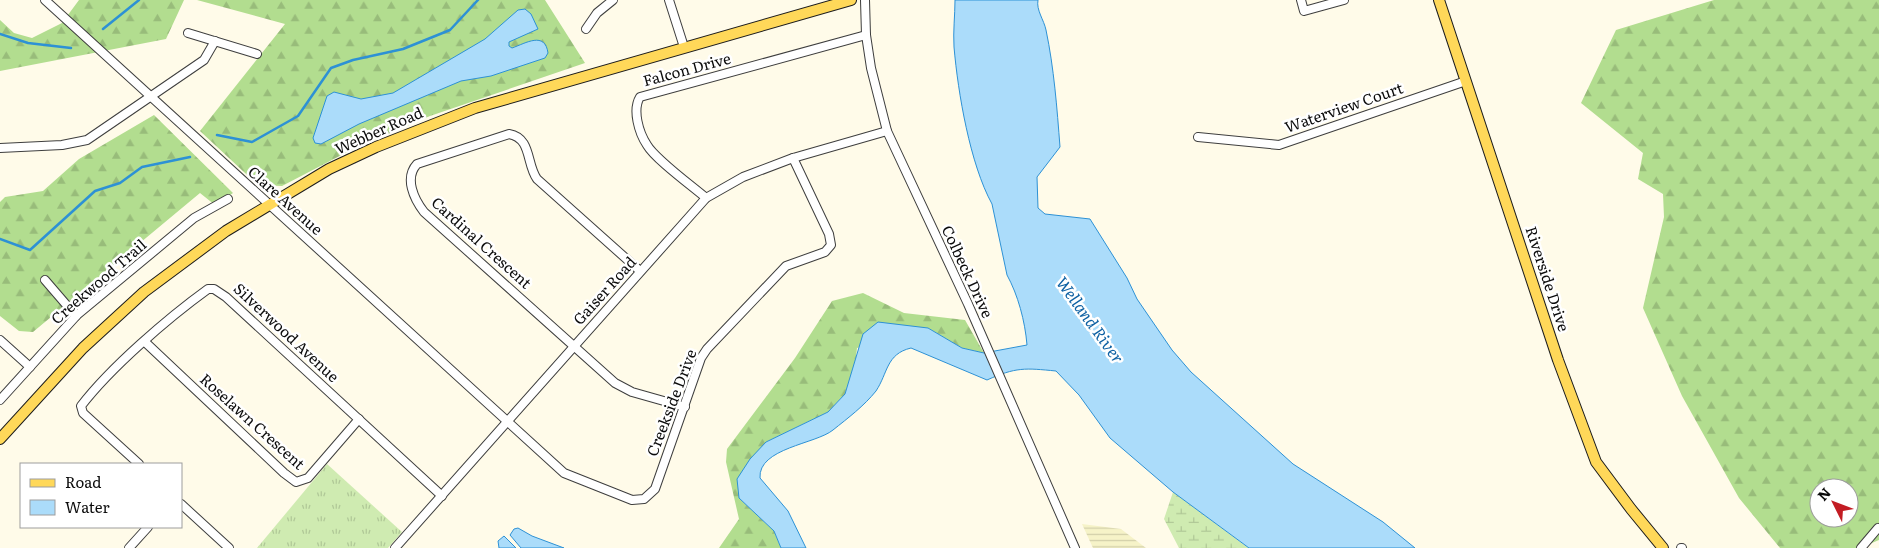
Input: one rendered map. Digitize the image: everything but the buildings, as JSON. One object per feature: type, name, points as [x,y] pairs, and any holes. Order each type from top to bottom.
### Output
[{"type":"main road","name":"Webber Road","points":[[0,439],[83,348],[116,316],[185,260],[268,204],[329,170],[376,147],[450,117],[684,47],[852,0]]},
{"type":"main road","name":"Riverside Drive","points":[[1439,0],[1558,360],[1596,462],[1631,510],[1663,548]]},
{"type":"street","name":"Clare Avenue","points":[[45,0],[150,98],[508,421]]},
{"type":"street","points":[[586,29],[597,13],[613,0]]},
{"type":"street","points":[[669,0],[684,47]]},
{"type":"street","name":"Colbeck Drive","points":[[865,0],[866,34],[873,76],[887,131],[992,359],[1075,548]]},
{"type":"street","points":[[1301,0],[1304,11],[1344,0]]},
{"type":"street","points":[[188,33],[257,54]]},
{"type":"street","name":"Falcon Drive","points":[[706,198],[647,146],[636,112],[640,97],[866,34]]},
{"type":"street","points":[[0,148],[62,146],[87,140],[204,60],[214,41]]},
{"type":"street","name":"Waterview Court","points":[[1198,137],[1279,145],[1466,81]]},
{"type":"street","name":"Gaiser Road","points":[[396,548],[706,198],[744,177],[793,158],[887,131]]},
{"type":"street","name":"Cardinal Crescent","points":[[575,346],[424,212],[414,198],[410,177],[412,170],[417,164],[509,134],[516,135],[522,140],[532,173],[537,179],[640,271]]},
{"type":"street","name":"Creekside Drive","points":[[508,421],[564,473],[632,500],[639,500],[650,495],[655,488],[701,358],[720,334],[786,266],[825,252],[831,245],[829,234],[793,158]]},
{"type":"street","name":"Creekwood Trail","points":[[0,400],[76,316],[194,218],[228,199]]},
{"type":"street","points":[[45,280],[76,316]]},
{"type":"street","name":"Silverwood Avenue","points":[[137,463],[83,413],[81,406],[145,342],[208,289],[214,289],[220,292],[442,496]]},
{"type":"street","points":[[0,340],[30,367]]},
{"type":"street","name":"Roselawn Crescent","points":[[145,342],[284,473],[296,482],[308,478],[359,419]]},
{"type":"street","points":[[575,346],[624,388],[685,407]]},
{"type":"street","points":[[182,505],[229,548]]},
{"type":"street","points":[[129,548],[147,528]]},
{"type":"street","points":[[1861,548],[1878,528]]},
{"type":"shaded area","points":[[1082,524],[1121,529],[1146,548],[1093,548]]},
{"type":"green space","points":[[79,0],[184,0],[166,39],[0,71],[0,20],[14,33],[32,38],[62,23]]},
{"type":"green space","points":[[197,0],[545,0],[585,63],[430,116],[355,148],[282,186],[258,185],[200,131],[285,24]]},
{"type":"green space","points":[[1714,0],[1879,0],[1879,540],[1860,548],[1780,548],[1739,498],[1682,396],[1643,308],[1664,217],[1663,194],[1638,179],[1643,153],[1581,103],[1616,30]]},
{"type":"green space","points":[[154,115],[233,193],[215,205],[200,193],[33,332],[19,331],[0,316],[0,202],[5,197],[43,191],[79,159]]},
{"type":"green space","points":[[863,293],[904,313],[965,320],[984,353],[962,348],[928,328],[857,348],[855,366],[845,394],[828,412],[766,442],[739,498],[774,531],[781,548],[719,548],[739,519],[726,462],[727,449],[795,358],[832,301]]},
{"type":"green space","points":[[327,464],[402,532],[388,548],[257,548]]},
{"type":"green space","points":[[1173,492],[1249,548],[1179,548],[1164,519]]},
{"type":"water","name":"Welland River","points":[[955,0],[1038,0],[1038,8],[1046,30],[1051,59],[1060,147],[1037,177],[1038,208],[1045,214],[1090,219],[1127,278],[1137,299],[1172,350],[1191,372],[1293,464],[1383,522],[1415,548],[1249,548],[1173,492],[1110,438],[1079,395],[1056,371],[1036,369],[1013,371],[987,380],[911,348],[892,359],[876,391],[861,407],[833,430],[825,435],[778,453],[768,460],[762,468],[760,478],[788,511],[806,548],[781,548],[774,531],[739,498],[737,479],[750,459],[766,442],[828,412],[845,394],[863,334],[878,322],[928,328],[962,348],[984,353],[1027,345],[1020,308],[1007,275],[992,204],[977,169],[966,128],[954,47]]},
{"type":"water","points":[[525,9],[531,14],[538,29],[509,42],[509,46],[512,48],[539,40],[546,46],[548,53],[545,58],[491,76],[461,81],[359,124],[321,144],[315,143],[313,138],[327,96],[334,92],[361,99],[393,93],[485,39],[518,10]]},
{"type":"water","points":[[518,528],[532,536],[564,548],[521,548],[510,535],[514,529]]},
{"type":"water","points":[[504,536],[516,548],[499,548],[498,541]]},
{"type":"waterway","points":[[103,29],[139,0]]},
{"type":"waterway","points":[[217,135],[252,142],[298,116],[331,68],[353,60],[403,49],[450,30],[478,0]]},
{"type":"waterway","points":[[0,34],[28,43],[71,48]]},
{"type":"waterway","points":[[0,239],[30,250],[95,191],[120,183],[142,167],[190,157]]}]
